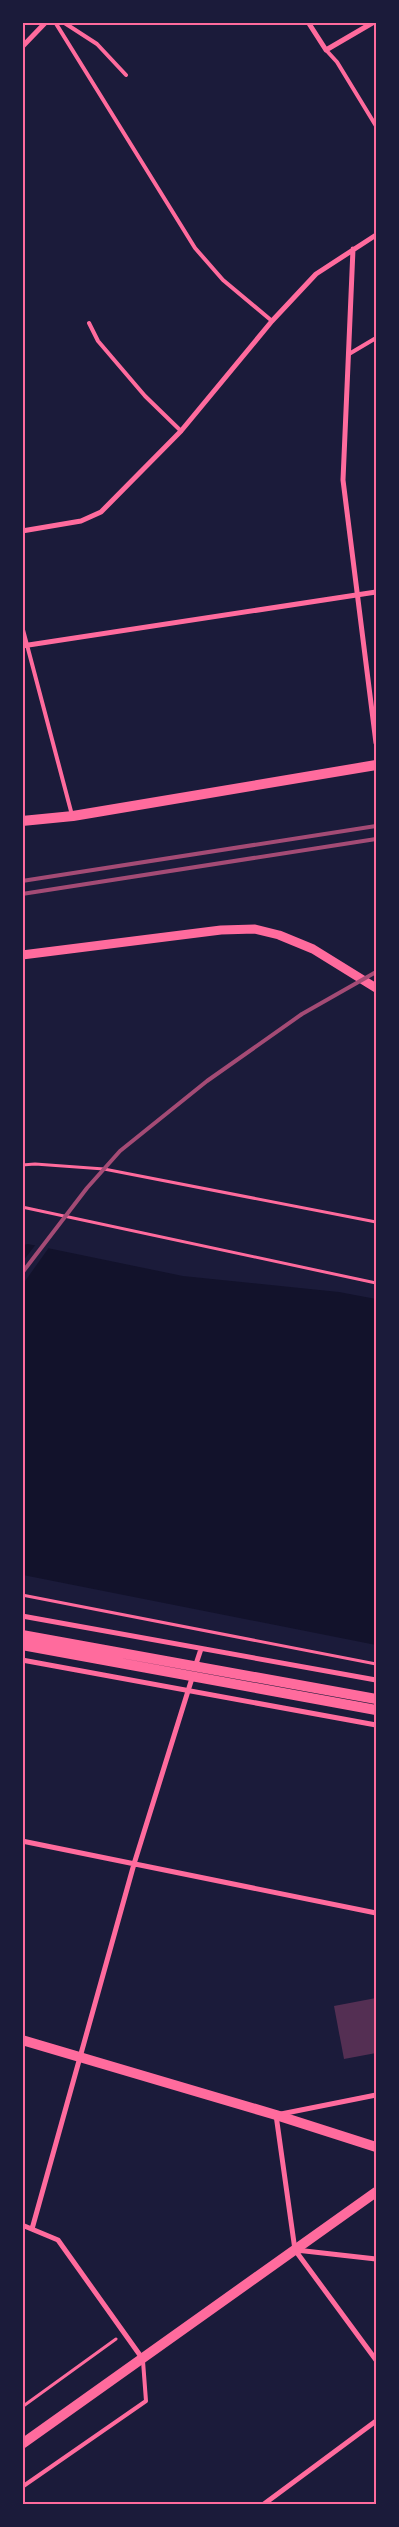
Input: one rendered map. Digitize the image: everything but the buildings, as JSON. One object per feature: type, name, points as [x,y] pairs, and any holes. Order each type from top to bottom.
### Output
[{"type":"main road","points":[[22,821],[73,816],[376,764]]},
{"type":"main road","points":[[22,1635],[376,1699]]},
{"type":"main road","points":[[22,1645],[376,1710]]},
{"type":"main road","points":[[22,2040],[276,2114],[376,2147]]},
{"type":"main road","points":[[22,2444],[376,2192]]},
{"type":"street","points":[[22,47],[46,22]]},
{"type":"street","points":[[308,22],[326,50],[374,22]]},
{"type":"street","points":[[22,531],[80,521],[101,512],[181,431],[272,321],[316,274],[376,235]]},
{"type":"street","points":[[353,249],[343,480],[356,596],[376,742]]},
{"type":"street","points":[[25,646],[376,592]]},
{"type":"street","points":[[22,955],[211,931],[255,929],[279,934],[313,949],[376,988]]},
{"type":"street","points":[[22,1616],[376,1680]]},
{"type":"street","points":[[32,2229],[134,1864],[201,1648]]},
{"type":"street","points":[[22,1660],[376,1724]]},
{"type":"street","points":[[22,1841],[376,1913]]},
{"type":"street","points":[[376,2095],[276,2114],[295,2250],[376,2360]]},
{"type":"street","points":[[22,2225],[58,2240],[143,2359]]},
{"type":"street","points":[[295,2250],[376,2260]]},
{"type":"street","points":[[264,2504],[376,2421]]},
{"type":"lane","points":[[55,22],[195,248],[223,280],[272,321]]},
{"type":"lane","points":[[63,22],[97,44],[126,76]]},
{"type":"lane","points":[[326,50],[337,62],[376,126]]},
{"type":"lane","points":[[89,323],[98,341],[145,396],[181,431]]},
{"type":"lane","points":[[349,354],[376,338]]},
{"type":"lane","points":[[22,626],[25,646],[73,816]]},
{"type":"lane","points":[[22,2487],[146,2401],[143,2359]]},
{"type":"path","points":[[22,1165],[35,1164],[104,1169],[376,1222]]},
{"type":"path","points":[[22,1207],[376,1283]]},
{"type":"path","points":[[22,1595],[376,1664]]},
{"type":"path","points":[[22,2406],[124,2333]]},
{"type":"shaded area","points":[[28,1244],[183,1276],[339,1292],[376,1299],[376,1645],[23,1575],[23,1245]]},
{"type":"pier","points":[[37,1243],[50,1246],[23,1284],[23,1261]]},
{"type":"railway","points":[[22,881],[376,826]]},
{"type":"railway","points":[[22,894],[376,839]]},
{"type":"railway","points":[[22,1273],[87,1188],[120,1151],[207,1081],[302,1014],[376,972]]}]
